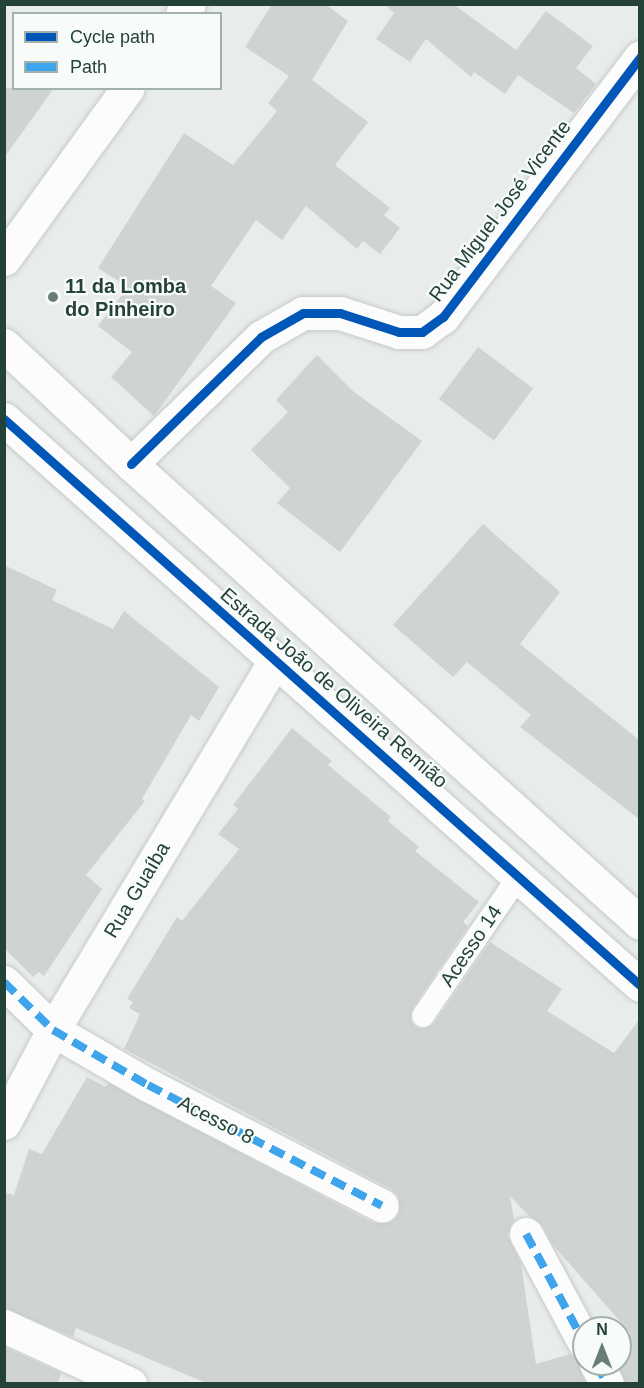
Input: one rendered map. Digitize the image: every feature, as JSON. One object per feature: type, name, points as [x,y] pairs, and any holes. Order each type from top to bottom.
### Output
[{"type":"street","name":"Rua Miguel José Vicente","points":[[131,464],[261,337],[303,313],[340,313],[399,332],[422,332],[443,317],[639,57]]},
{"type":"street","points":[[4,259],[127,90]]},
{"type":"street","name":"Estrada João de Oliveira Remião","points":[[4,345],[131,464],[639,922]]},
{"type":"street","name":"Estrada João de Oliveira Remião","points":[[4,419],[639,985]]},
{"type":"street","name":"Rua Guaíba","points":[[4,1123],[53,1030],[275,660]]},
{"type":"street","name":"Acesso 8","points":[[4,982],[53,1030],[148,1085],[382,1206]]},
{"type":"street","points":[[526,1234],[572,1320]]},
{"type":"street","points":[[4,1326],[130,1383]]},
{"type":"lane","name":"Acesso 14","points":[[423,1016],[519,876]]},
{"type":"building","points":[[272,4],[325,4],[348,21],[312,80],[368,122],[335,165],[390,208],[384,215],[400,228],[380,254],[363,241],[357,249],[306,206],[282,240],[256,220],[211,286],[236,303],[154,416],[111,377],[132,352],[98,326],[128,287],[98,268],[184,133],[233,165],[277,111],[268,103],[289,76],[245,47]]},
{"type":"building","points":[[384,4],[453,4],[516,50],[546,11],[593,46],[576,68],[596,84],[574,113],[518,75],[505,94],[474,72],[471,77],[426,39],[410,62],[376,39],[394,13]]},
{"type":"building","points":[[4,88],[53,90],[4,158]]},
{"type":"building","points":[[478,347],[533,389],[494,440],[439,399]]},
{"type":"building","points":[[317,355],[354,392],[422,441],[340,552],[277,503],[290,488],[251,450],[288,412],[276,400]]},
{"type":"building","points":[[483,524],[560,592],[520,644],[639,740],[639,819],[520,727],[531,715],[467,662],[453,677],[393,625]]},
{"type":"building","points":[[4,565],[57,590],[52,600],[113,629],[124,611],[219,687],[199,721],[191,715],[142,799],[145,801],[86,875],[102,889],[44,976],[39,972],[33,977],[4,948]]},
{"type":"building","points":[[292,728],[332,761],[328,765],[391,817],[388,821],[419,847],[415,851],[479,902],[463,922],[468,926],[412,1009],[411,1021],[415,1027],[423,1029],[434,1024],[490,942],[562,989],[547,1011],[614,1053],[639,1020],[639,1383],[626,1383],[623,1376],[632,1376],[632,1316],[615,1316],[553,1245],[542,1225],[528,1215],[510,1196],[514,1220],[507,1234],[521,1264],[536,1364],[570,1354],[572,1355],[572,1376],[583,1376],[585,1383],[206,1383],[76,1328],[73,1337],[4,1308],[4,1192],[14,1195],[29,1149],[42,1154],[87,1077],[106,1087],[108,1083],[373,1223],[392,1222],[399,1214],[398,1196],[391,1189],[124,1049],[140,1014],[129,1008],[133,1002],[127,999],[177,917],[182,921],[239,849],[218,834],[238,809],[233,805]]},
{"type":"building","points":[[4,1347],[61,1373],[58,1383],[4,1383]]},
{"type":"marked path","points":[[4,982],[53,1030],[148,1085],[382,1206]]},
{"type":"marked path","points":[[526,1234],[572,1320]]},
{"type":"marked path","points":[[603,1376],[607,1384]]},
{"type":"cycle path","points":[[131,464],[261,337],[303,313],[340,313],[399,332],[422,332],[443,317],[640,57]]},
{"type":"cycle path","points":[[4,419],[640,985]]},
{"type":"place","name":"11 da Lomba do Pinheiro","points":[[53,297]]}]
